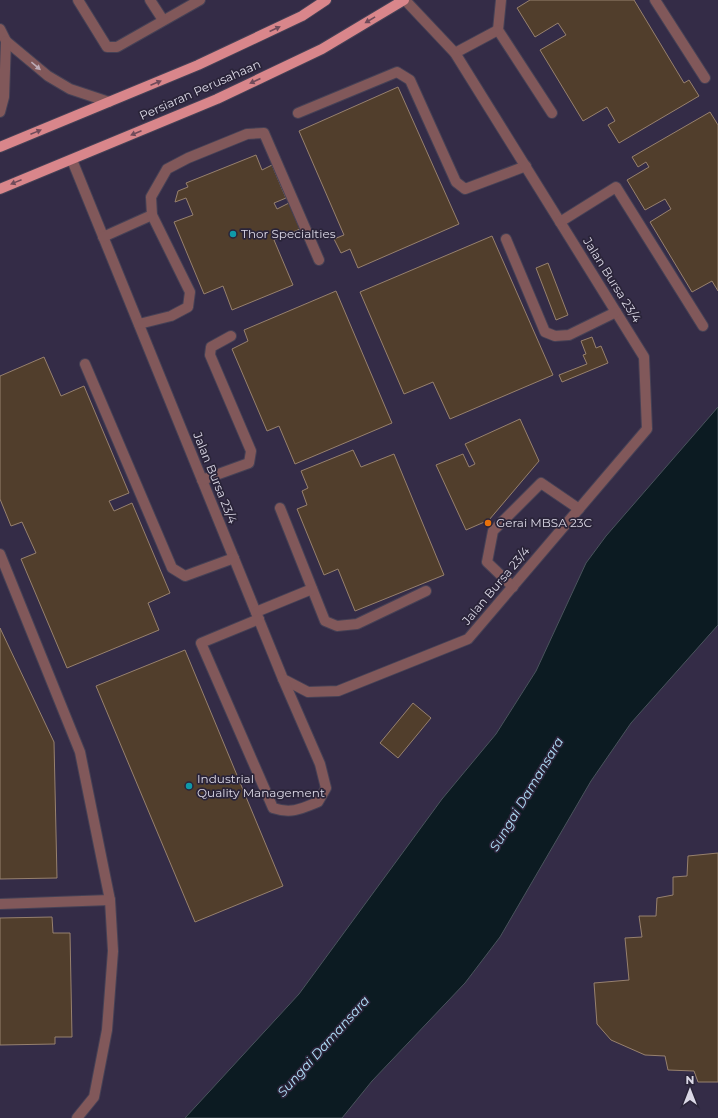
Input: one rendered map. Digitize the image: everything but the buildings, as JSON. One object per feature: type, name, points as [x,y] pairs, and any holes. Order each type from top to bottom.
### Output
[{"type":"main road","name":"Persiaran Perusahaan","points":[[0,147],[198,65],[302,16],[326,0]]},
{"type":"main road","name":"Persiaran Perusahaan","points":[[0,189],[217,99],[322,49],[404,0]]},
{"type":"street","points":[[78,0],[107,47],[117,47],[200,0]]},
{"type":"street","points":[[150,0],[163,20]]},
{"type":"street","name":"Jalan Bursa 23/4","points":[[72,160],[283,679],[308,692],[338,691],[468,639],[647,430],[644,356],[455,53],[404,0]]},
{"type":"street","points":[[500,0],[498,30],[552,113]]},
{"type":"street","points":[[655,0],[705,78]]},
{"type":"street","points":[[0,29],[6,41],[48,76],[70,89],[109,102]]},
{"type":"street","points":[[455,53],[498,30]]},
{"type":"street","points":[[0,112],[4,97],[6,41]]},
{"type":"street","points":[[298,113],[397,72],[410,80],[456,182],[465,189],[526,166]]},
{"type":"street","points":[[139,324],[171,316],[188,307],[190,292],[152,215],[151,197],[167,169],[188,158],[247,134],[264,133],[319,260]]},
{"type":"street","points":[[560,222],[616,187],[703,326]]},
{"type":"street","points":[[103,237],[152,215]]},
{"type":"street","points":[[506,239],[545,332],[554,336],[569,335],[616,312]]},
{"type":"street","points":[[202,480],[249,463],[251,451],[210,355],[211,346],[231,336]]},
{"type":"street","points":[[85,364],[172,568],[185,576],[234,558]]},
{"type":"street","points":[[512,587],[487,562],[493,531],[541,483],[579,509]]},
{"type":"street","points":[[280,508],[326,621],[337,626],[357,624],[426,591]]},
{"type":"street","points":[[0,554],[80,752],[110,900],[113,952],[107,1030],[94,1097],[78,1118]]},
{"type":"street","points":[[283,679],[320,764],[326,788],[318,802],[294,811],[281,811],[273,808],[201,643],[312,589]]},
{"type":"street","points":[[0,904],[110,900]]},
{"type":"shaded area","points":[[0,0],[718,0],[718,407],[606,536],[586,563],[536,671],[496,734],[442,799],[299,994],[185,1118],[0,1118]]},
{"type":"shaded area","points":[[718,625],[718,1118],[342,1118],[372,1081],[465,983],[500,937],[591,781],[631,723]]},
{"type":"water","name":"Sungai Damansara","points":[[718,407],[718,625],[631,723],[591,781],[500,937],[465,983],[372,1081],[342,1118],[185,1118],[299,994],[442,799],[496,734],[536,671],[586,563],[606,536]]},
{"type":"place","name":"Thor Specialties","points":[[233,234]]},
{"type":"place","name":"Gerai MBSA 23C","points":[[488,523]]},
{"type":"place","name":"Industrial Quality Management","points":[[189,786]]}]
